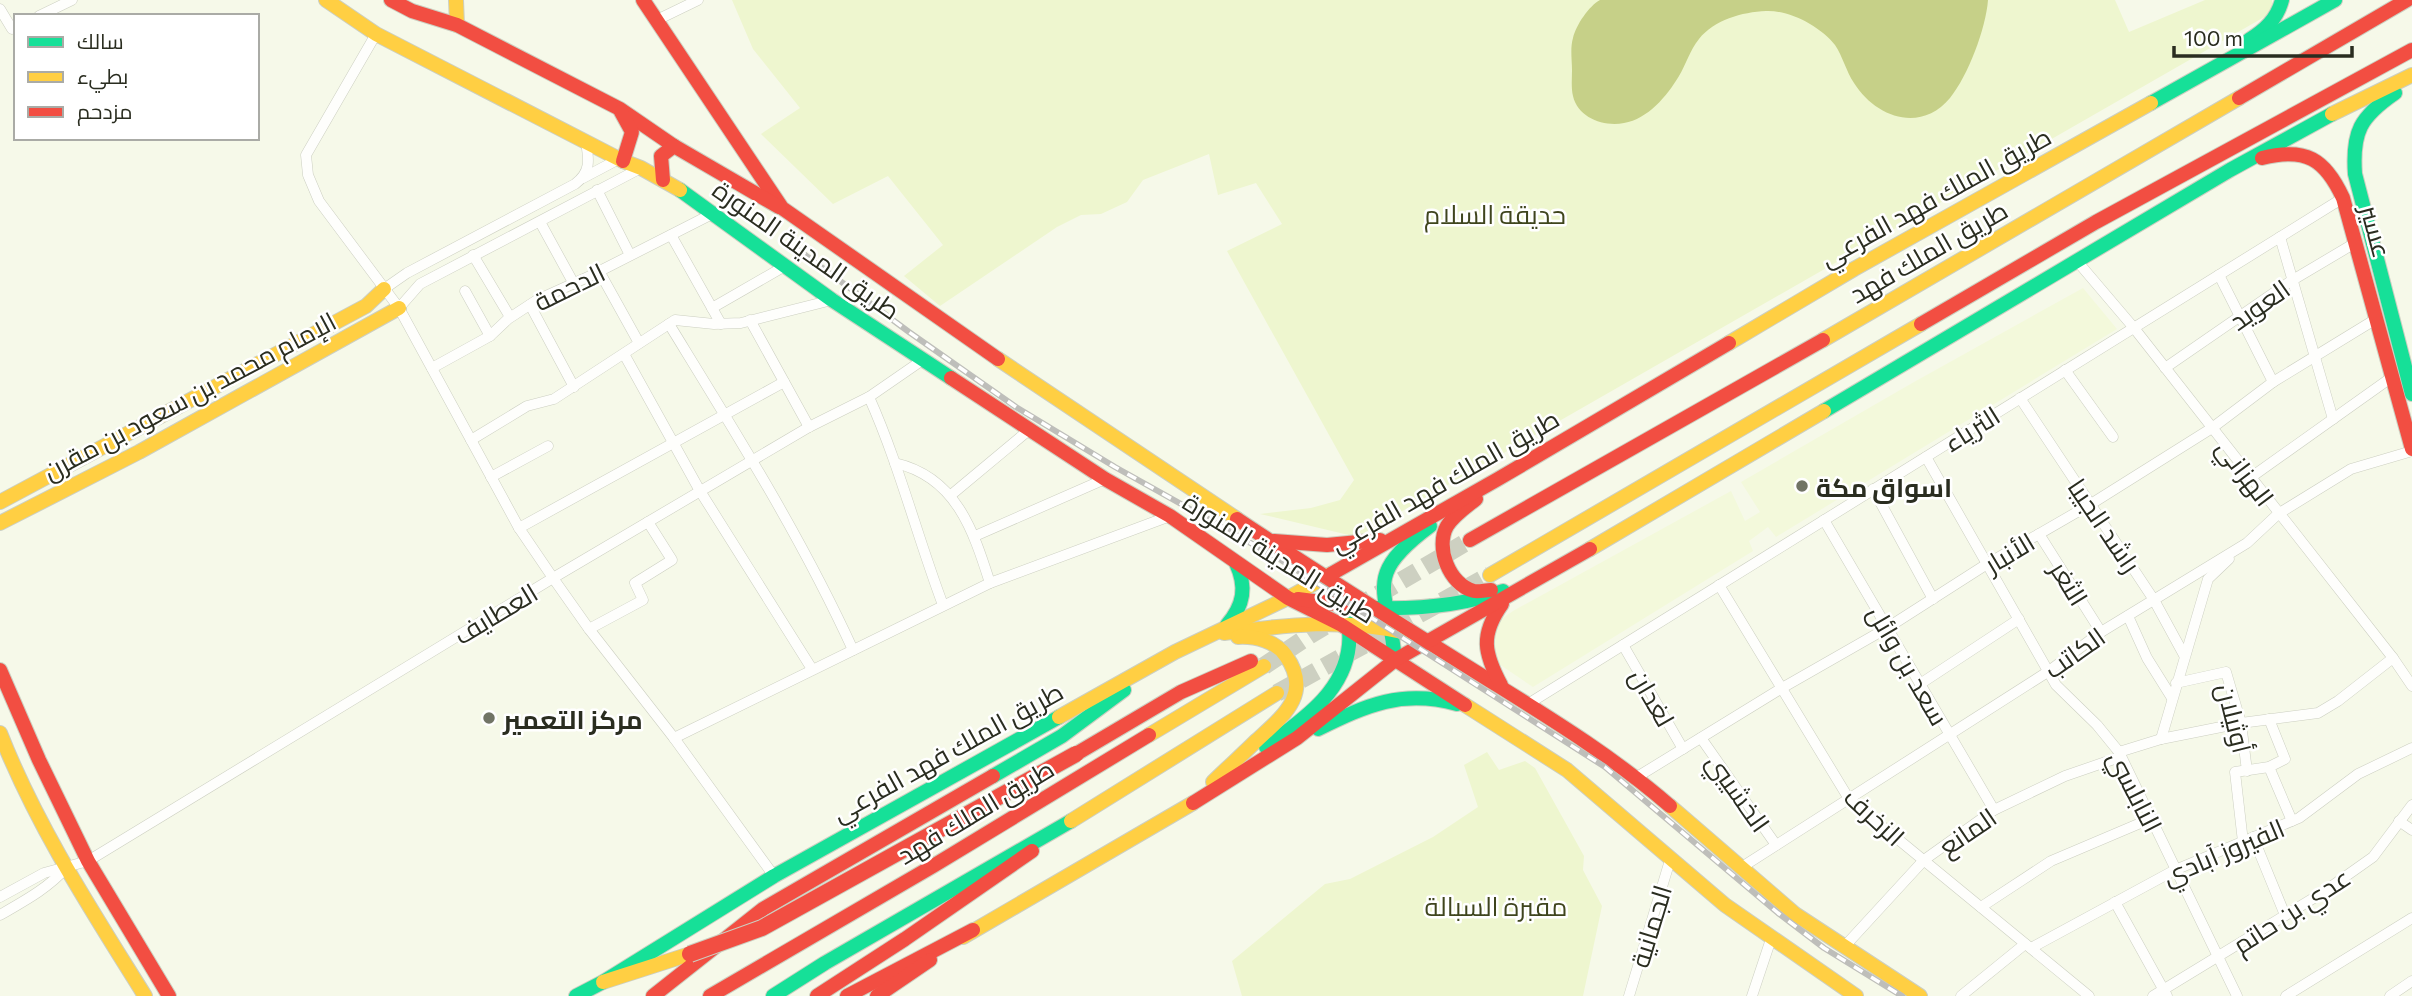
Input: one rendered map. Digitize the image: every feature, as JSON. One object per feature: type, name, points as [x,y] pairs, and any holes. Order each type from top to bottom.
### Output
[{"type":"main road","name":"طريق المدينة المنورة","points":[[326,0],[376,34],[687,194],[832,300],[1029,430],[1105,479],[1170,516],[1288,598],[1346,626],[1567,769],[1726,905],[1836,990],[1856,996]]},
{"type":"main road","name":"طريق المدينة المنورة","points":[[391,0],[412,11],[457,25],[620,109],[674,146],[782,208],[1036,386],[1385,615]]},
{"type":"main road","points":[[456,0],[457,25]]},
{"type":"main road","name":"طريق المدينة المنورة","points":[[643,0],[782,208]]},
{"type":"main road","points":[[2196,78],[2261,33],[2278,16],[2282,0]]},
{"type":"main road","name":"طريق الملك فهد الفرعي","points":[[576,996],[774,876],[1175,652],[1288,598],[1854,269],[2335,0]]},
{"type":"main road","name":"طريق الملك فهد","points":[[1471,540],[1769,372],[2407,0]]},
{"type":"main road","points":[[1490,575],[2085,229],[2412,50]]},
{"type":"main road","points":[[847,996],[973,930],[1189,805],[1297,738],[1395,660],[1552,571],[2230,170],[2312,124],[2412,75]]},
{"type":"main road","name":"عسير","points":[[2412,82],[2381,102],[2361,120],[2353,155],[2355,174],[2403,373],[2412,450]]},
{"type":"main road","points":[[620,109],[632,132],[621,160]]},
{"type":"main road","points":[[663,180],[660,156],[674,146]]},
{"type":"main road","name":"عسير","points":[[2230,170],[2276,153],[2312,159],[2325,166],[2343,198],[2376,319],[2412,394]]},
{"type":"main road","name":"الإمام محمد بن سعود بن مقرن","points":[[0,502],[366,306],[384,289]]},
{"type":"main road","name":"الإمام محمد بن سعود بن مقرن","points":[[0,523],[125,460],[399,308]]},
{"type":"main road","points":[[1498,478],[1447,526],[1442,542],[1448,568],[1460,582],[1475,591],[1494,590],[1552,571]]},
{"type":"main road","points":[[1395,660],[1382,591],[1389,567],[1399,551],[1498,478]]},
{"type":"main road","points":[[1269,540],[1301,545],[1330,545],[1393,538]]},
{"type":"main road","points":[[1224,629],[1238,612],[1245,592],[1240,571],[1234,561]]},
{"type":"main road","points":[[653,996],[763,909],[1062,736],[1175,652],[1219,634],[1286,625],[1346,626],[1385,615],[1454,605],[1495,594],[1552,571]]},
{"type":"main road","points":[[1189,805],[1296,724],[1332,691],[1347,658],[1345,604],[1336,589],[1324,577]]},
{"type":"main road","points":[[1502,687],[1487,656],[1486,634],[1491,619],[1511,594]]},
{"type":"main road","points":[[1288,598],[1345,604],[1385,615],[1429,641],[1637,777],[1795,914],[1920,996]]},
{"type":"main road","points":[[1175,652],[1245,636],[1266,641],[1281,649],[1291,662],[1296,679],[1295,695],[1288,711],[1189,805]]},
{"type":"main road","name":"طريق الملك فهد","points":[[603,982],[762,928],[1076,754],[1181,692],[1257,663],[968,845],[710,996]]},
{"type":"main road","points":[[0,670],[39,760],[88,861],[169,996]]},
{"type":"main road","points":[[773,996],[825,963],[1063,827],[1278,693]]},
{"type":"main road","points":[[1297,738],[1359,710],[1395,700],[1419,696],[1472,708]]},
{"type":"main road","points":[[0,733],[12,766],[66,868],[145,996]]},
{"type":"main road","points":[[817,996],[1003,872],[1063,827]]},
{"type":"main road","points":[[883,994],[973,930]]},
{"type":"street","points":[[43,14],[72,0]]},
{"type":"street","points":[[663,17],[698,0]]},
{"type":"street","points":[[0,9],[14,28],[0,34]]},
{"type":"street","points":[[376,34],[306,155],[310,183],[319,201],[399,308],[519,527],[553,578],[774,876]]},
{"type":"street","points":[[583,178],[589,164],[586,142]]},
{"type":"street","points":[[384,289],[407,273],[621,160]]},
{"type":"street","points":[[399,308],[420,284],[641,168]]},
{"type":"street","points":[[597,190],[630,256]]},
{"type":"street","name":"الثرياء","points":[[1528,704],[2343,198]]},
{"type":"street","name":"الدحمة","points":[[432,368],[491,336],[510,317],[530,304],[712,214]]},
{"type":"street","points":[[540,222],[574,284]]},
{"type":"street","points":[[671,235],[721,324]]},
{"type":"street","points":[[2280,237],[2333,419]]},
{"type":"street","name":"العويد","points":[[2165,368],[2291,281],[2355,243]]},
{"type":"street","points":[[474,255],[510,317]]},
{"type":"street","name":"الهزاني","points":[[2077,261],[2165,368],[2393,658],[2412,686]]},
{"type":"street","points":[[712,308],[785,266]]},
{"type":"street","points":[[599,271],[639,344]]},
{"type":"street","points":[[2219,275],[2273,383]]},
{"type":"street","points":[[465,291],[491,336]]},
{"type":"street","points":[[471,440],[527,406],[554,399],[675,320],[741,323],[832,300]]},
{"type":"street","points":[[530,304],[573,387]]},
{"type":"street","name":"الأنبار","points":[[1637,777],[1782,688],[1887,628],[1987,564],[2091,504],[2212,428],[2273,383],[2376,319]]},
{"type":"street","points":[[750,320],[809,427]]},
{"type":"street","points":[[669,324],[752,460],[825,589],[853,650]]},
{"type":"street","points":[[624,354],[700,491],[812,669]]},
{"type":"street","name":"العطايف","points":[[0,897],[44,873],[88,861],[553,578],[809,427],[869,397],[924,359]]},
{"type":"street","points":[[2065,370],[2113,437]]},
{"type":"street","points":[[2250,478],[2403,373]]},
{"type":"street","points":[[519,527],[784,382]]},
{"type":"street","points":[[869,397],[890,443],[922,548],[943,605]]},
{"type":"street","name":"راشد الجيبا","points":[[2020,398],[2154,600],[2184,655]]},
{"type":"street","points":[[951,495],[1029,430]]},
{"type":"street","points":[[491,477],[548,446]]},
{"type":"street","name":"الكاتب","points":[[1742,867],[2049,671],[2101,632],[2247,543],[2278,514],[2351,469],[2412,450]]},
{"type":"street","name":"النابلسي","points":[[1926,457],[2056,685],[2097,724],[2120,755],[2237,996]]},
{"type":"street","points":[[895,463],[916,468],[951,495],[975,536],[990,583]]},
{"type":"street","points":[[975,536],[1105,479]]},
{"type":"street","points":[[1873,489],[1933,599]]},
{"type":"street","points":[[674,738],[990,583],[1170,516]]},
{"type":"street","name":"سعد بن وائل","points":[[1824,520],[1994,810]]},
{"type":"street","points":[[589,629],[643,600],[635,583],[672,560],[648,522]]},
{"type":"street","name":"الثغر","points":[[2039,534],[2101,632]]},
{"type":"street","points":[[2161,739],[2208,579],[2247,543]]},
{"type":"street","name":"الزخرف","points":[[1720,585],[1849,799],[2090,996]]},
{"type":"street","points":[[2128,616],[2147,658],[2172,698]]},
{"type":"street","points":[[1920,684],[2019,619]]},
{"type":"street","name":"لغدان","points":[[1623,645],[1683,749]]},
{"type":"street","name":"المانع","points":[[1844,947],[1924,860],[1994,810],[2065,776],[2161,739],[2241,723],[2318,713],[2338,701],[2393,658]]},
{"type":"street","name":"أوثيلان","points":[[2176,683],[2226,672],[2241,723],[2247,771]]},
{"type":"street","points":[[2269,719],[2285,759],[2269,767],[2292,821]]},
{"type":"street","name":"الخشيبي","points":[[1701,738],[1776,845]]},
{"type":"street","name":"الفيروز آبادي","points":[[1961,996],[2028,946],[2175,870],[2292,821],[2358,774],[2412,748]]},
{"type":"street","name":"أوثيلان","points":[[2242,842],[2235,772],[2269,767]]},
{"type":"street","name":"عدي بن حاتم","points":[[2153,996],[2166,993],[2218,957],[2322,893],[2373,856],[2412,805]]},
{"type":"street","points":[[1981,907],[2051,861],[2150,819]]},
{"type":"street","points":[[2399,821],[2412,831]]},
{"type":"street","points":[[2253,837],[2285,915]]},
{"type":"street","name":"الجمانية","points":[[1629,996],[1671,857]]},
{"type":"street","name":"العطايف","points":[[0,915],[44,889],[66,868]]},
{"type":"street","points":[[2115,902],[2166,993]]},
{"type":"street","points":[[2286,996],[2412,918]]},
{"type":"street","points":[[1752,996],[1771,939]]},
{"type":"street","points":[[2390,996],[2412,981]]},
{"type":"shaded area","points":[[1600,0],[1988,0],[1980,38],[1957,89],[1938,109],[1926,115],[1899,117],[1874,105],[1854,83],[1829,38],[1794,16],[1766,11],[1738,15],[1705,32],[1674,84],[1656,106],[1633,121],[1608,124],[1593,119],[1580,110],[1572,93],[1573,38],[1584,16]]},
{"type":"shaded area","name":"اسواق مكة","points":[[2083,288],[2117,329],[1776,537],[1768,527],[1749,541],[1753,551],[1533,687],[1499,664],[1493,652],[1491,636],[1500,620],[1513,611],[1731,491],[1745,521],[1760,512],[1741,482]]},
{"type":"green space","name":"حديقة السلام","points":[[732,0],[2115,0],[2129,32],[2205,0],[2272,0],[2273,12],[1357,537],[1260,514],[1311,508],[1340,500],[1354,480],[1227,251],[1282,224],[1256,183],[1218,195],[1209,154],[1143,180],[1127,202],[1101,214],[1081,215],[1057,227],[940,306],[904,276],[943,245],[888,176],[833,204],[761,134],[800,108],[753,49]]},
{"type":"green space","name":"مقبرة السبالة","points":[[1487,752],[1499,770],[1525,761],[1535,768],[1584,856],[1583,870],[1602,906],[1583,996],[1242,996],[1232,961],[1325,884],[1350,879],[1433,837],[1478,807],[1464,765]]},
{"type":"tunnel","points":[[1264,666],[1310,635],[1470,540]]},
{"type":"tunnel","points":[[1277,693],[1490,575]]},
{"type":"railway","points":[[797,249],[1016,407],[1115,467],[1281,560],[1605,767],[1778,913],[1824,948],[1902,996]]},
{"type":"traffic: fast","points":[[2249,40],[2270,23],[2282,0]]},
{"type":"traffic: fast","points":[[2151,103],[2335,0]]},
{"type":"traffic: fast","points":[[2395,93],[2366,118],[2357,136],[2354,159],[2355,174],[2412,394]]},
{"type":"traffic: fast","points":[[1824,411],[2230,170],[2332,114]]},
{"type":"traffic: fast","points":[[680,190],[832,300],[951,378]]},
{"type":"traffic: fast","points":[[1395,660],[1385,600],[1387,573],[1394,559],[1430,526]]},
{"type":"traffic: fast","points":[[1227,625],[1242,596],[1242,580],[1236,563]]},
{"type":"traffic: fast","points":[[1266,747],[1319,704],[1339,677],[1345,662],[1349,645],[1348,620],[1340,598],[1331,584]]},
{"type":"traffic: fast","points":[[1377,608],[1441,606],[1503,591]]},
{"type":"traffic: fast","points":[[993,776],[1062,736],[1124,690]]},
{"type":"traffic: fast","points":[[1318,729],[1385,702],[1419,698],[1457,704]]},
{"type":"traffic: fast","points":[[576,996],[774,876],[1059,717]]},
{"type":"traffic: fast","points":[[773,996],[825,963],[1071,821]]},
{"type":"traffic: slow","points":[[326,0],[376,34],[680,190]]},
{"type":"traffic: slow","points":[[456,0],[457,25]]},
{"type":"traffic: slow","points":[[2332,114],[2412,75]]},
{"type":"traffic: slow","points":[[1823,340],[2239,98]]},
{"type":"traffic: slow","points":[[1729,343],[1854,269],[2151,103]]},
{"type":"traffic: slow","points":[[0,502],[366,306],[384,289]]},
{"type":"traffic: slow","points":[[0,523],[139,452],[399,308]]},
{"type":"traffic: slow","points":[[1490,575],[1921,324]]},
{"type":"traffic: slow","points":[[998,359],[1237,519]]},
{"type":"traffic: slow","points":[[1590,549],[1824,411]]},
{"type":"traffic: slow","points":[[1059,717],[1175,652],[1288,598],[1331,574]]},
{"type":"traffic: slow","points":[[1224,633],[1316,624],[1384,628],[1407,633]]},
{"type":"traffic: slow","points":[[1213,782],[1284,714],[1295,693],[1294,670],[1282,651],[1265,640],[1238,637]]},
{"type":"traffic: slow","points":[[1149,735],[1264,666]]},
{"type":"traffic: slow","points":[[1071,821],[1277,693]]},
{"type":"traffic: slow","points":[[1465,705],[1567,770],[1725,905],[1856,996]]},
{"type":"traffic: slow","points":[[0,733],[48,835],[145,996]]},
{"type":"traffic: slow","points":[[963,937],[1193,803]]},
{"type":"traffic: slow","points":[[1670,806],[1795,914],[1920,996]]},
{"type":"traffic: slow","points":[[603,982],[690,954]]},
{"type":"traffic: jam","points":[[391,0],[412,11],[457,25],[620,109],[674,146]]},
{"type":"traffic: jam","points":[[643,0],[782,208],[998,359]]},
{"type":"traffic: jam","points":[[2239,98],[2407,0]]},
{"type":"traffic: jam","points":[[1921,324],[2096,222],[2412,50]]},
{"type":"traffic: jam","points":[[621,112],[632,132],[623,161]]},
{"type":"traffic: jam","points":[[663,180],[661,156],[674,146],[779,207]]},
{"type":"traffic: jam","points":[[2262,158],[2291,154],[2312,159],[2329,174],[2343,198],[2412,449]]},
{"type":"traffic: jam","points":[[1470,540],[1823,340]]},
{"type":"traffic: jam","points":[[1331,574],[1729,343]]},
{"type":"traffic: jam","points":[[951,378],[1105,479],[1170,516],[1288,598],[1340,624],[1465,705]]},
{"type":"traffic: jam","points":[[1476,499],[1447,526],[1444,554],[1451,573],[1465,587],[1476,591],[1491,590]]},
{"type":"traffic: jam","points":[[1237,519],[1576,735],[1670,806]]},
{"type":"traffic: jam","points":[[1274,541],[1327,545],[1380,540]]},
{"type":"traffic: jam","points":[[1193,803],[1297,738],[1395,660],[1590,549]]},
{"type":"traffic: jam","points":[[1298,599],[1352,606]]},
{"type":"traffic: jam","points":[[1501,685],[1491,663],[1487,644],[1490,625],[1502,604]]},
{"type":"traffic: jam","points":[[1076,754],[1181,692],[1251,661]]},
{"type":"traffic: jam","points":[[0,670],[39,760],[88,861],[169,996]]},
{"type":"traffic: jam","points":[[710,996],[933,866],[1149,735]]},
{"type":"traffic: jam","points":[[690,954],[762,928],[1076,754]]},
{"type":"traffic: jam","points":[[653,996],[763,909],[993,776]]},
{"type":"traffic: jam","points":[[817,996],[1032,851]]},
{"type":"traffic: jam","points":[[847,996],[973,930]]},
{"type":"traffic: jam","points":[[877,996],[930,960]]},
{"type":"place","name":"اسواق مكة","points":[[1802,486]]},
{"type":"place","name":"مركز التعمير","points":[[489,718]]}]
